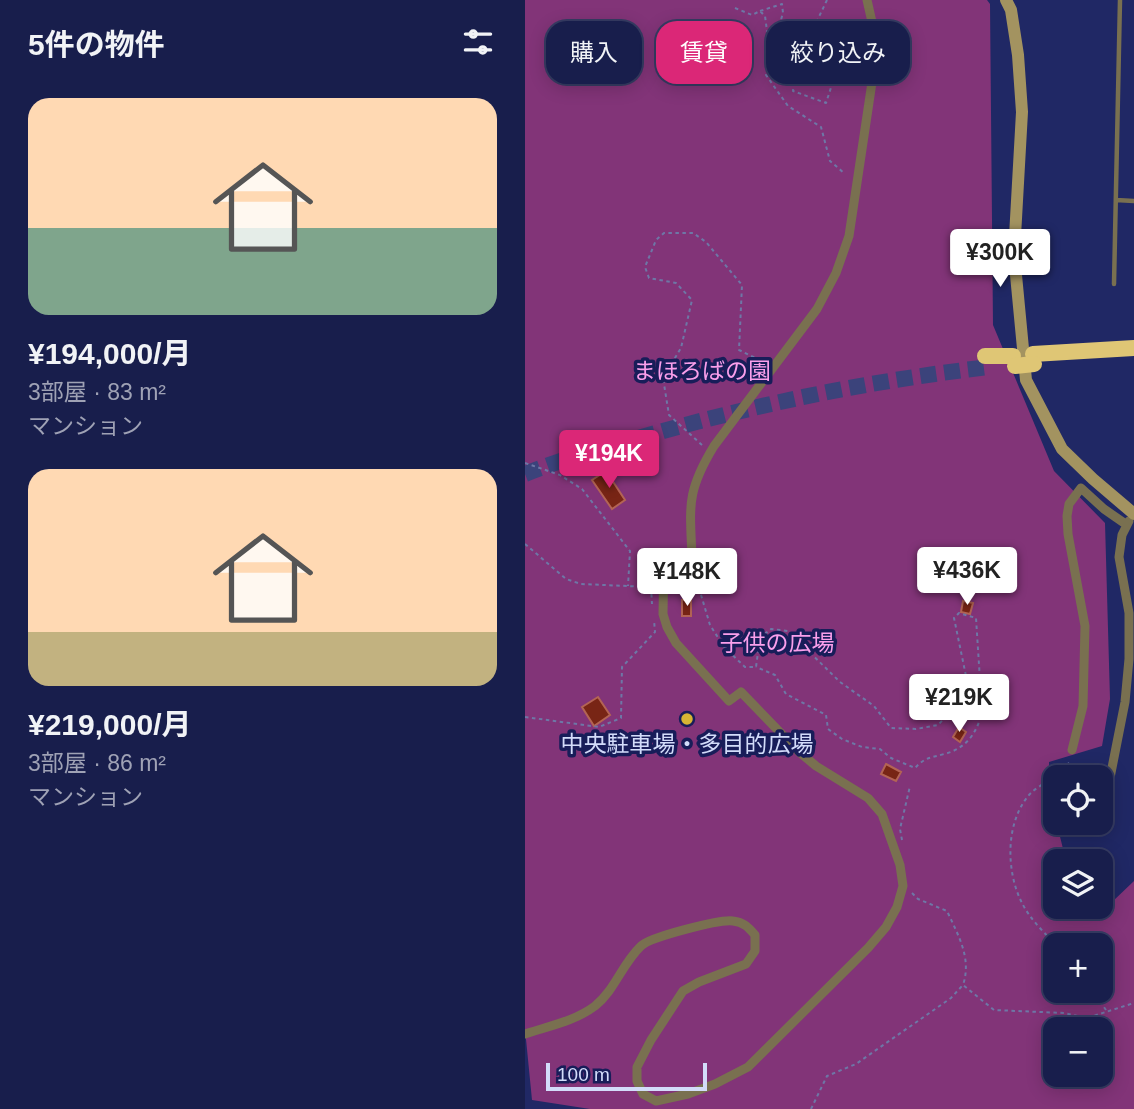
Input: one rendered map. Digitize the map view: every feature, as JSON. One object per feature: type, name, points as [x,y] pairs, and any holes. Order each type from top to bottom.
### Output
[{"type":"highway","points":[[987,361],[1014,361],[1134,348]]},
{"type":"highway","points":[[1034,359],[1134,356]]},
{"type":"main road","points":[[1006,0],[1011,10],[1018,55],[1021,112],[1014,254],[1026,380],[1062,449],[1131,517]]},
{"type":"street","points":[[525,1034],[576,1018],[595,1006],[610,992],[630,958],[644,943],[664,935],[732,920],[745,924],[755,935],[755,951],[746,964],[683,991],[637,1067],[637,1081],[643,1094],[656,1101],[688,1094],[733,1076],[766,1051],[868,948],[886,927],[897,907],[903,886],[900,865],[882,814],[868,798],[816,766],[741,692],[729,701],[676,643],[663,614],[664,557],[692,557],[690,509],[692,490],[699,471],[713,446],[817,309],[836,273],[849,236],[874,69],[875,35],[867,0]]},
{"type":"street","points":[[1072,750],[1083,706],[1085,626],[1068,534],[1069,504],[1081,488],[1104,509],[1131,517],[1122,535],[1119,557],[1129,613],[1125,702],[1113,765]]},
{"type":"lane","points":[[1114,284],[1120,0]]},
{"type":"lane","points":[[1116,200],[1134,201]]},
{"type":"path","points":[[817,21],[827,0]]},
{"type":"path","points":[[735,8],[752,15],[782,4],[781,21]]},
{"type":"path","points":[[760,11],[765,16],[766,24]]},
{"type":"path","points":[[819,44],[829,49],[828,64],[837,69],[826,103],[793,91],[794,79],[783,68],[791,52],[811,53],[819,44]]},
{"type":"path","points":[[772,84],[787,106],[821,127],[830,160],[844,173]]},
{"type":"path","points":[[703,446],[669,415],[663,379],[681,348],[692,300],[676,283],[649,278],[645,267],[656,240],[664,233],[693,233],[706,242],[741,285],[739,349],[768,363]]},
{"type":"path","points":[[525,463],[560,475],[582,489],[630,551],[628,586]]},
{"type":"path","points":[[525,544],[566,579],[581,584],[651,587],[653,610]]},
{"type":"path","points":[[692,557],[693,574],[710,625],[724,647],[745,667],[756,667],[775,675],[786,694],[826,715],[828,730],[842,739],[862,747],[880,748],[891,758],[915,768],[925,758],[947,754],[972,738],[982,711],[976,618],[959,614],[954,618],[966,677],[955,707],[938,725],[916,729],[891,727],[874,706],[841,682],[788,631],[771,628],[760,638],[756,667]]},
{"type":"path","points":[[525,717],[599,727],[621,718],[622,667],[655,632],[654,621]]},
{"type":"path","points":[[1045,933],[1022,903],[1013,876],[1010,846],[1016,819],[1030,794],[1070,764],[1072,750]]},
{"type":"path","points":[[902,841],[900,829],[911,786]]},
{"type":"path","points":[[811,1109],[827,1076],[856,1064],[951,998],[963,985],[966,975],[964,949],[947,911],[913,897],[910,888]]},
{"type":"path","points":[[963,985],[994,1010],[1064,1013],[1087,1018],[1134,1003]]},
{"type":"path","points":[[1101,1003],[1106,1011]]},
{"type":"green space","points":[[525,0],[987,0],[990,4],[993,325],[1054,471],[1105,523],[1110,699],[1102,746],[1043,765],[1043,835],[1060,835],[1063,849],[1043,849],[1043,919],[1113,919],[1113,901],[1134,881],[1134,1109],[590,1109],[532,1100],[525,1029]]},
{"type":"building","points":[[606,471],[625,500],[612,509],[592,480]]},
{"type":"building","points":[[682,600],[691,600],[691,616],[682,616]]},
{"type":"building","points":[[963,601],[973,603],[970,614],[961,612]]},
{"type":"building","points":[[598,697],[610,715],[594,726],[582,707]]},
{"type":"building","points":[[959,727],[966,732],[960,742],[953,737]]},
{"type":"building","points":[[886,764],[901,772],[896,781],[881,774]]},
{"type":"tunnel","points":[[525,474],[594,451],[744,410],[865,385],[989,367]]},
{"type":"place","name":"中央駐車場・多目的広場","points":[[687,719]]},
{"type":"park label","name":"まほろばの園","points":[[702,371]]},
{"type":"park label","name":"子供の広場","points":[[777,643]]}]
